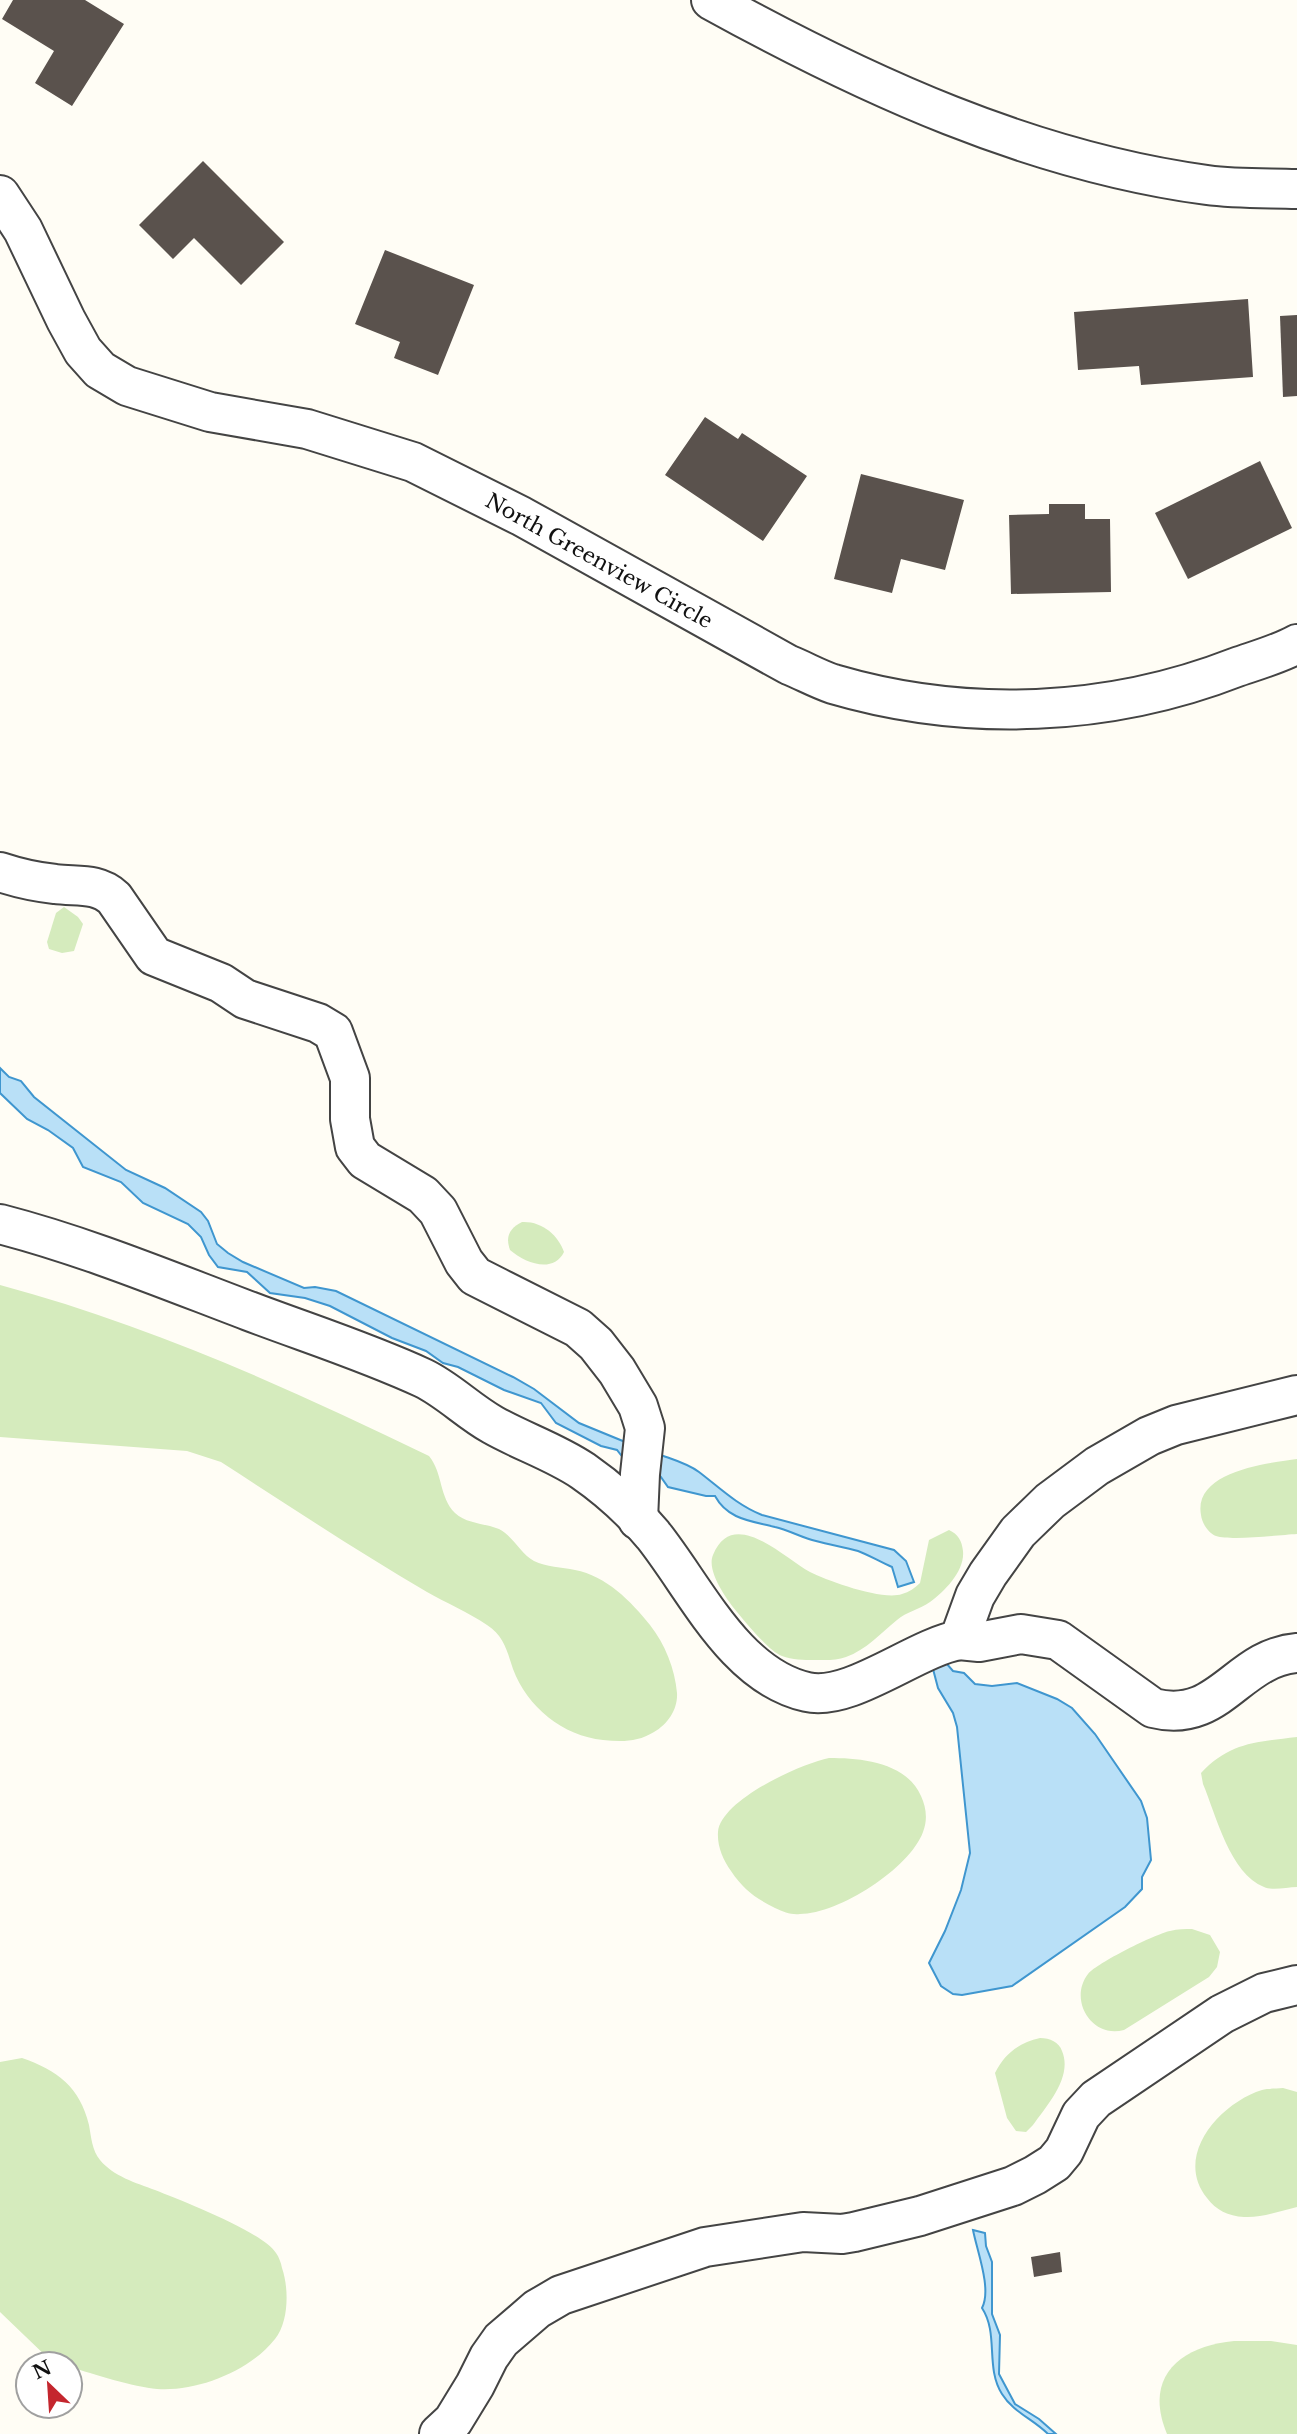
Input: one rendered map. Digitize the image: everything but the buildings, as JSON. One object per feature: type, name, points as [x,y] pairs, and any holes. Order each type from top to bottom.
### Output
[{"type":"street","points":[[711,0],[792,45],[914,102],[1037,146],[1128,170],[1208,186],[1297,189]]},
{"type":"street","name":"North Greenview Circle","points":[[0,195],[23,230],[83,351],[100,370],[127,386],[210,412],[307,429],[413,462],[521,516],[789,665],[831,683],[891,698],[956,706],[1018,711],[1092,706],[1158,693],[1220,674],[1297,643]]},
{"type":"street","points":[[0,872],[25,880],[105,890],[114,898],[154,956],[221,984],[245,999],[318,1023],[333,1032],[350,1078],[351,1135],[355,1147],[365,1160],[424,1195],[438,1211],[464,1262],[475,1276],[578,1328],[596,1343],[626,1384],[638,1406],[645,1428],[638,1520]]},
{"type":"street","points":[[0,1224],[108,1258],[425,1378],[493,1425],[579,1468],[606,1488],[653,1536],[739,1651],[771,1679],[790,1687],[810,1693],[828,1692],[850,1686],[945,1642],[979,1642],[1021,1634],[1058,1640],[1153,1708],[1170,1713],[1184,1712],[1207,1703],[1265,1661],[1284,1654],[1297,1653]]},
{"type":"street","points":[[959,1640],[975,1597],[1018,1532],[1049,1501],[1097,1466],[1140,1441],[1176,1425],[1297,1395]]},
{"type":"street","points":[[439,2434],[453,2421],[501,2340],[549,2302],[585,2287],[705,2247],[803,2232],[854,2232],[920,2216],[1013,2186],[1054,2163],[1064,2151],[1082,2115],[1096,2099],[1222,2014],[1265,1993],[1297,1985]]},
{"type":"green space","points":[[64,907],[83,924],[74,951],[62,953],[49,949],[47,942],[56,913]]},
{"type":"green space","points":[[522,1222],[536,1224],[548,1230],[558,1240],[564,1252],[559,1259],[553,1263],[538,1264],[523,1259],[510,1250],[510,1233]]},
{"type":"green space","points":[[0,1285],[110,1319],[219,1360],[429,1456],[437,1470],[446,1500],[460,1517],[499,1529],[534,1561],[597,1578],[635,1607],[655,1632],[672,1666],[677,1693],[671,1716],[654,1732],[630,1740],[610,1741],[588,1737],[561,1726],[527,1696],[504,1644],[493,1629],[375,1561],[221,1462],[187,1451],[0,1437]]},
{"type":"green space","points":[[1297,1459],[1297,1534],[1233,1538],[1216,1536],[1208,1530],[1201,1515],[1202,1500],[1209,1488],[1220,1479],[1252,1467]]},
{"type":"green space","points":[[949,1530],[962,1544],[963,1558],[948,1586],[930,1602],[901,1617],[860,1650],[838,1659],[798,1660],[776,1653],[733,1607],[712,1569],[713,1555],[722,1541],[733,1535],[746,1535],[760,1540],[818,1576],[882,1595],[902,1594],[920,1583],[929,1540]]},
{"type":"green space","points":[[1297,1737],[1297,1887],[1268,1888],[1252,1880],[1233,1857],[1219,1827],[1201,1773],[1234,1749],[1257,1742]]},
{"type":"green space","points":[[829,1758],[881,1764],[905,1776],[923,1800],[925,1827],[916,1846],[904,1860],[889,1874],[853,1898],[816,1912],[787,1913],[761,1901],[740,1883],[723,1858],[718,1832],[722,1820],[747,1796],[782,1776]]},
{"type":"green space","points":[[1192,1929],[1210,1935],[1220,1952],[1217,1967],[1209,1977],[1124,2030],[1102,2029],[1093,2023],[1082,2006],[1081,1995],[1082,1984],[1093,1969],[1152,1937],[1173,1930]]},
{"type":"green space","points":[[1040,2038],[1059,2045],[1064,2071],[1057,2090],[1033,2125],[1026,2132],[1016,2131],[1007,2118],[995,2073],[1013,2050]]},
{"type":"green space","points":[[22,2058],[46,2068],[65,2082],[80,2100],[95,2152],[105,2166],[118,2175],[239,2226],[276,2253],[286,2285],[283,2324],[275,2339],[252,2361],[222,2377],[189,2387],[157,2389],[137,2386],[84,2371],[84,2350],[40,2350],[0,2312],[0,2062]]},
{"type":"green space","points":[[1283,2088],[1297,2092],[1297,2207],[1251,2217],[1223,2212],[1207,2198],[1198,2182],[1195,2165],[1198,2149],[1206,2133],[1231,2106],[1264,2089]]},
{"type":"green space","points":[[1234,2341],[1271,2341],[1297,2345],[1297,2434],[1167,2434],[1161,2414],[1160,2396],[1163,2381],[1171,2368],[1197,2350]]},
{"type":"water","points":[[0,1068],[9,1077],[21,1081],[34,1097],[126,1170],[165,1188],[201,1212],[208,1221],[217,1244],[243,1262],[304,1288],[336,1291],[513,1377],[534,1389],[579,1423],[635,1446],[624,1459],[617,1450],[601,1446],[556,1423],[541,1403],[443,1363],[426,1351],[392,1338],[330,1306],[305,1298],[270,1293],[247,1272],[218,1267],[201,1237],[188,1224],[143,1203],[121,1182],[83,1167],[73,1148],[27,1119],[0,1093]]},
{"type":"water","points":[[658,1454],[694,1469],[737,1501],[762,1515],[894,1550],[906,1561],[914,1582],[898,1587],[892,1567],[862,1552],[811,1540],[780,1528],[741,1518],[727,1510],[715,1496],[668,1487],[656,1470]]},
{"type":"water","points":[[940,1661],[953,1671],[964,1673],[975,1684],[992,1686],[1017,1683],[1072,1708],[1095,1734],[1141,1801],[1147,1818],[1151,1860],[1142,1877],[1142,1889],[1125,1907],[1012,1986],[962,1995],[953,1994],[941,1986],[929,1963],[961,1890],[970,1853],[957,1727],[953,1713],[938,1688],[933,1669]]},
{"type":"water","points":[[973,2230],[985,2233],[992,2262],[992,2314],[1000,2335],[999,2374],[1015,2404],[1056,2434],[1048,2434],[1017,2411],[997,2384],[990,2329],[982,2308],[985,2281]]}]
